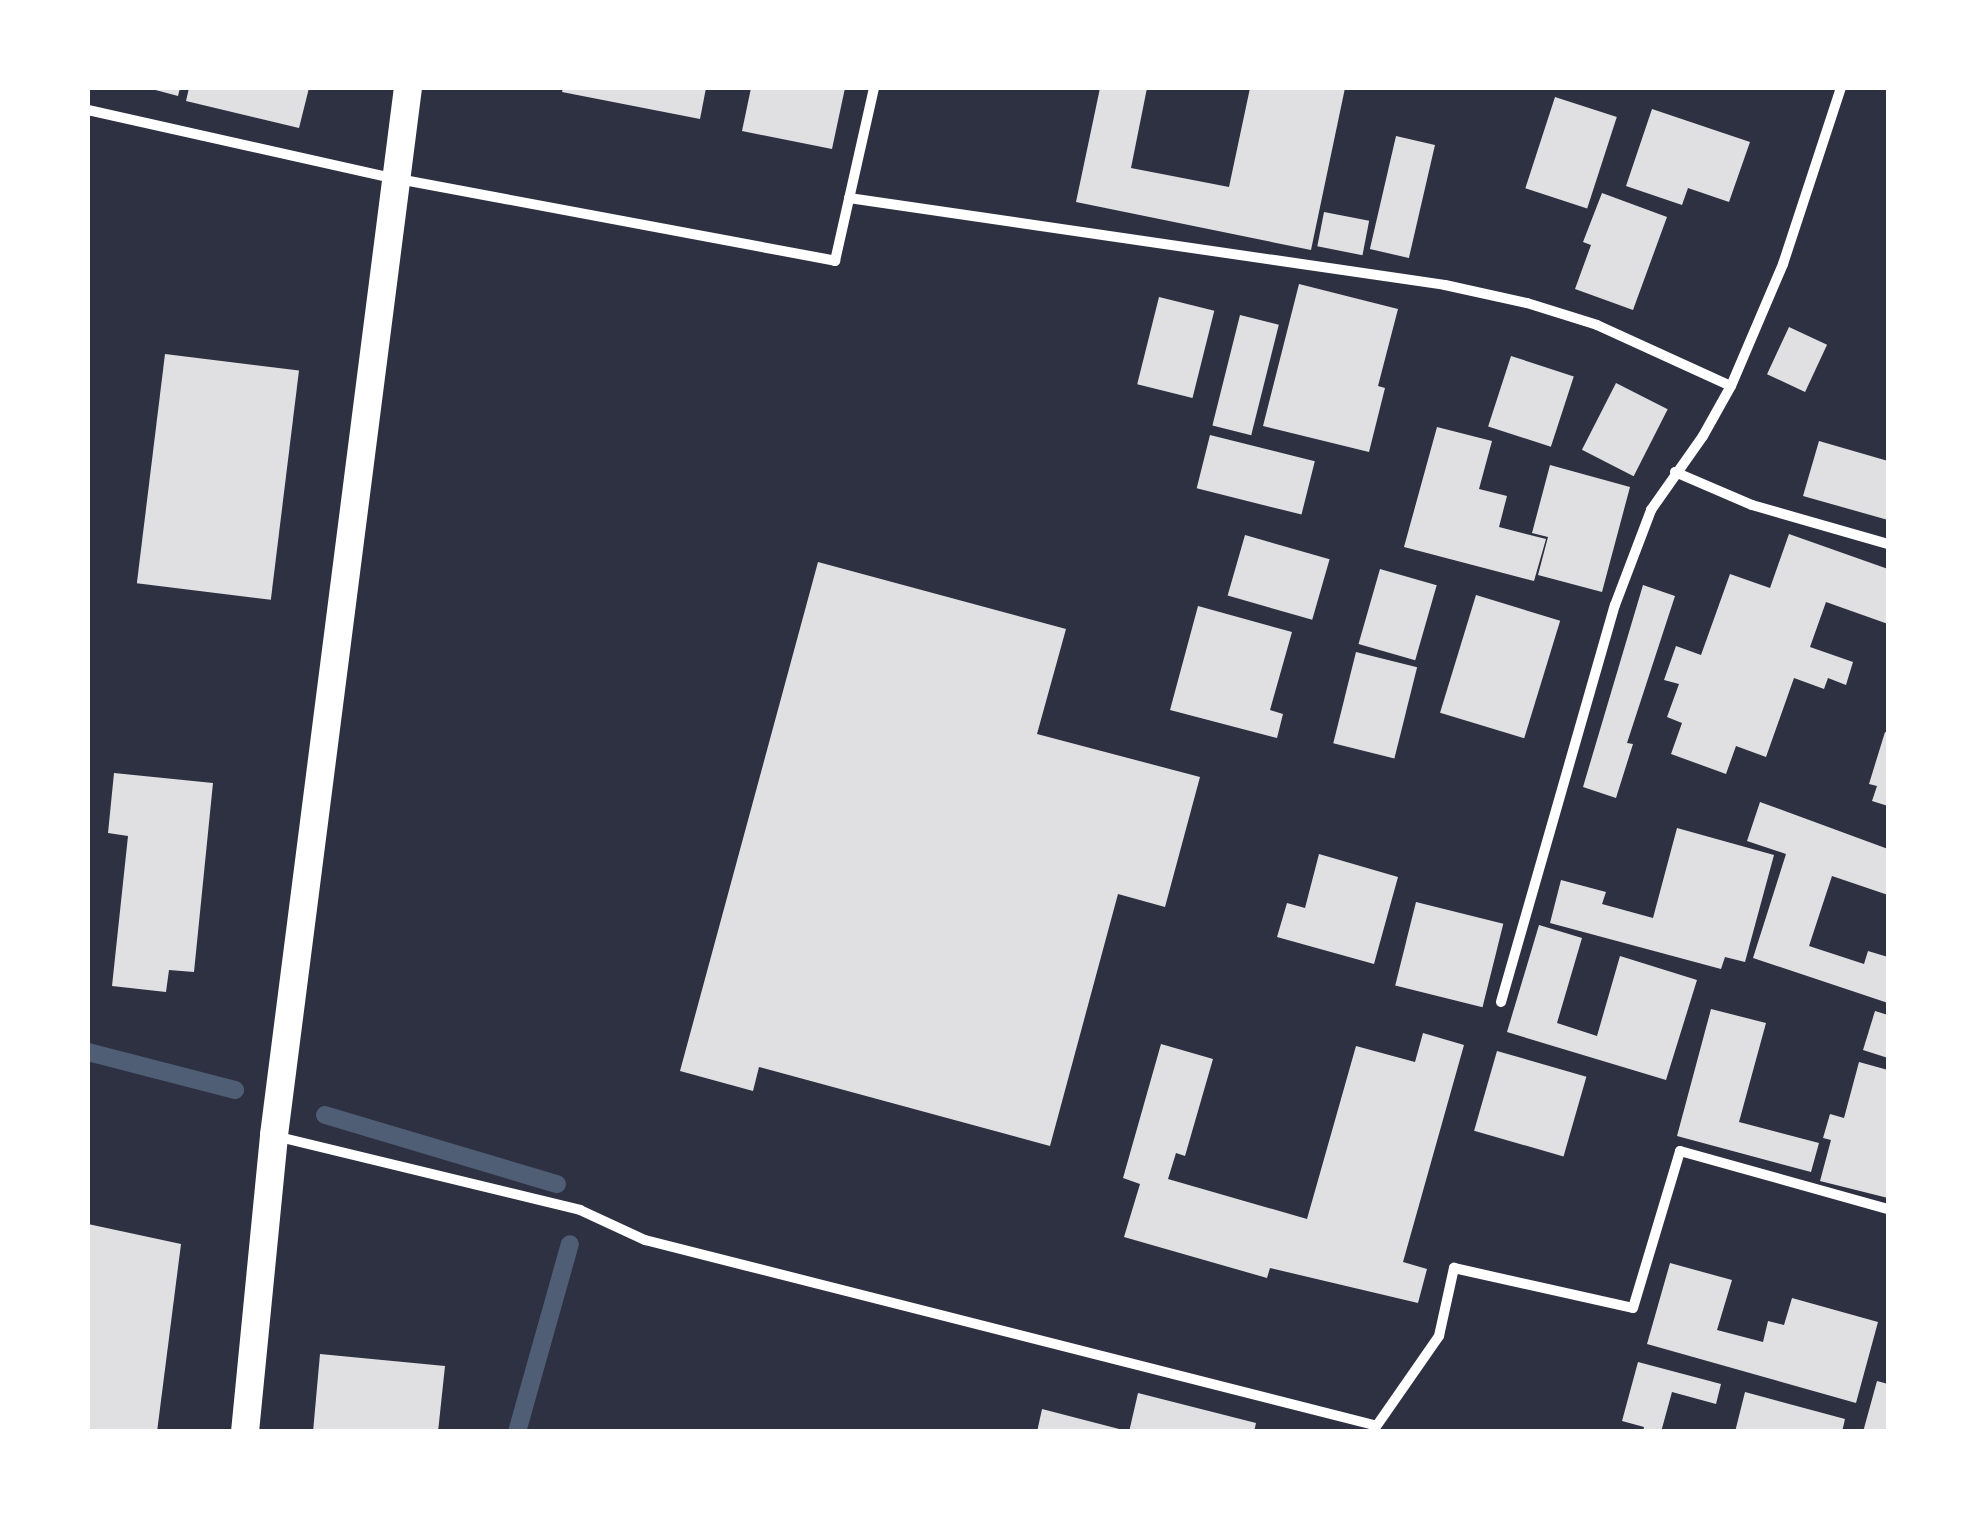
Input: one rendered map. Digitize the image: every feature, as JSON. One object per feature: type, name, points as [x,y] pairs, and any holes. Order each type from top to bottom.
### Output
[{"type":"highway","points":[[244,1432],[274,1136],[393,178],[408,88]]},
{"type":"street","points":[[88,110],[393,178],[836,261],[874,88]]},
{"type":"street","points":[[1501,1002],[1615,605],[1652,510],[1674,472],[1703,436],[1731,386],[1783,264],[1840,88]]},
{"type":"street","points":[[849,198],[1445,284],[1528,302],[1597,325],[1731,386]]},
{"type":"street","points":[[1674,472],[1752,505],[1888,544]]},
{"type":"street","points":[[274,1136],[580,1210],[644,1240],[1374,1429],[1439,1336],[1454,1268],[1633,1308],[1680,1150],[1888,1209]]},
{"type":"building","points":[[148,88],[180,88],[178,96]]},
{"type":"building","points":[[189,88],[309,88],[299,128],[186,101]]},
{"type":"building","points":[[563,88],[706,88],[700,119],[562,92]]},
{"type":"building","points":[[751,88],[845,88],[832,149],[742,131]]},
{"type":"building","points":[[1100,88],[1147,88],[1131,168],[1229,187],[1250,88],[1345,88],[1311,250],[1076,202]]},
{"type":"building","points":[[1555,97],[1617,117],[1587,208],[1525,188]]},
{"type":"building","points":[[1652,109],[1750,142],[1729,202],[1688,188],[1682,205],[1626,186]]},
{"type":"building","points":[[1396,136],[1435,145],[1409,258],[1370,249]]},
{"type":"building","points":[[1602,193],[1667,217],[1633,310],[1575,289],[1591,245],[1583,242]]},
{"type":"building","points":[[1324,212],[1369,221],[1362,255],[1317,246]]},
{"type":"building","points":[[1299,284],[1398,309],[1378,386],[1385,388],[1369,452],[1263,426]]},
{"type":"building","points":[[1159,297],[1214,311],[1193,398],[1137,384]]},
{"type":"building","points":[[1240,315],[1279,325],[1251,435],[1212,426]]},
{"type":"building","points":[[1789,327],[1827,345],[1805,392],[1767,374]]},
{"type":"building","points":[[165,354],[299,370],[271,600],[137,583]]},
{"type":"building","points":[[1511,356],[1574,376],[1551,447],[1488,426]]},
{"type":"building","points":[[1616,383],[1668,409],[1634,476],[1582,450]]},
{"type":"building","points":[[1437,427],[1492,441],[1479,489],[1507,496],[1499,527],[1546,539],[1534,581],[1404,547]]},
{"type":"building","points":[[1210,435],[1315,461],[1301,514],[1197,488]]},
{"type":"building","points":[[1819,441],[1888,461],[1888,520],[1803,496]]},
{"type":"building","points":[[1550,465],[1630,487],[1602,592],[1538,575],[1548,537],[1532,533]]},
{"type":"building","points":[[1789,534],[1888,569],[1888,624],[1826,602],[1810,647],[1853,662],[1846,685],[1828,678],[1824,689],[1794,678],[1766,757],[1736,746],[1726,774],[1671,754],[1682,723],[1667,717],[1679,684],[1664,680],[1676,646],[1701,655],[1730,574],[1770,588]]},
{"type":"building","points":[[1245,535],[1330,559],[1312,620],[1228,596]]},
{"type":"building","points":[[818,562],[1066,629],[1037,734],[1200,777],[1165,907],[1118,894],[1050,1146],[759,1067],[753,1091],[680,1071]]},
{"type":"building","points":[[1380,569],[1437,585],[1415,660],[1359,644]]},
{"type":"building","points":[[1643,585],[1675,596],[1627,743],[1633,744],[1616,798],[1583,787]]},
{"type":"building","points":[[1476,595],[1560,621],[1524,738],[1440,713]]},
{"type":"building","points":[[1198,606],[1292,632],[1270,710],[1283,714],[1277,738],[1170,710]]},
{"type":"building","points":[[1356,652],[1417,667],[1394,758],[1333,743]]},
{"type":"building","points":[[1885,732],[1888,806],[1872,801],[1877,786],[1869,784]]},
{"type":"building","points":[[114,773],[213,783],[194,972],[169,970],[166,992],[112,986],[128,836],[108,833]]},
{"type":"building","points":[[1760,802],[1888,849],[1888,895],[1832,876],[1809,946],[1864,964],[1868,951],[1888,957],[1888,1003],[1753,958],[1786,854],[1747,841]]},
{"type":"building","points":[[1677,828],[1774,855],[1745,962],[1725,957],[1721,969],[1550,923],[1561,880],[1606,892],[1602,904],[1653,918]]},
{"type":"building","points":[[1319,854],[1398,877],[1374,964],[1277,937],[1287,903],[1305,908]]},
{"type":"building","points":[[1416,902],[1503,924],[1483,1007],[1395,985]]},
{"type":"building","points":[[1539,925],[1582,938],[1557,1023],[1597,1036],[1620,956],[1697,980],[1666,1080],[1507,1032]]},
{"type":"building","points":[[1711,1009],[1766,1023],[1739,1122],[1819,1143],[1811,1172],[1677,1136]]},
{"type":"building","points":[[1875,1011],[1888,1015],[1888,1058],[1863,1050]]},
{"type":"building","points":[[1423,1033],[1464,1045],[1403,1262],[1427,1269],[1418,1303],[1270,1268],[1267,1278],[1124,1237],[1140,1184],[1123,1178],[1161,1044],[1213,1059],[1185,1156],[1176,1153],[1168,1179],[1307,1219],[1356,1046],[1415,1062]]},
{"type":"building","points":[[1497,1051],[1586,1077],[1564,1156],[1474,1131]]},
{"type":"building","points":[[1859,1062],[1888,1070],[1888,1198],[1820,1181],[1831,1140],[1823,1138],[1830,1114],[1844,1118]]},
{"type":"building","points":[[88,1224],[181,1244],[157,1432],[88,1432]]},
{"type":"building","points":[[1670,1263],[1732,1280],[1717,1330],[1763,1342],[1768,1321],[1784,1325],[1792,1298],[1878,1322],[1856,1403],[1647,1344]]},
{"type":"building","points":[[320,1354],[445,1366],[438,1432],[313,1432]]},
{"type":"building","points":[[1638,1362],[1721,1384],[1716,1404],[1672,1392],[1661,1432],[1643,1432],[1644,1427],[1622,1421]]},
{"type":"building","points":[[1877,1381],[1888,1384],[1888,1432],[1863,1432]]},
{"type":"building","points":[[1745,1392],[1845,1419],[1842,1432],[1735,1432]]},
{"type":"building","points":[[1138,1393],[1256,1423],[1254,1432],[1129,1432]]},
{"type":"building","points":[[1042,1409],[1123,1430],[1123,1432],[1037,1432]]},
{"type":"waterway","points":[[88,1052],[235,1090]]},
{"type":"waterway","points":[[325,1115],[557,1184]]},
{"type":"waterway","points":[[517,1432],[570,1244]]}]
